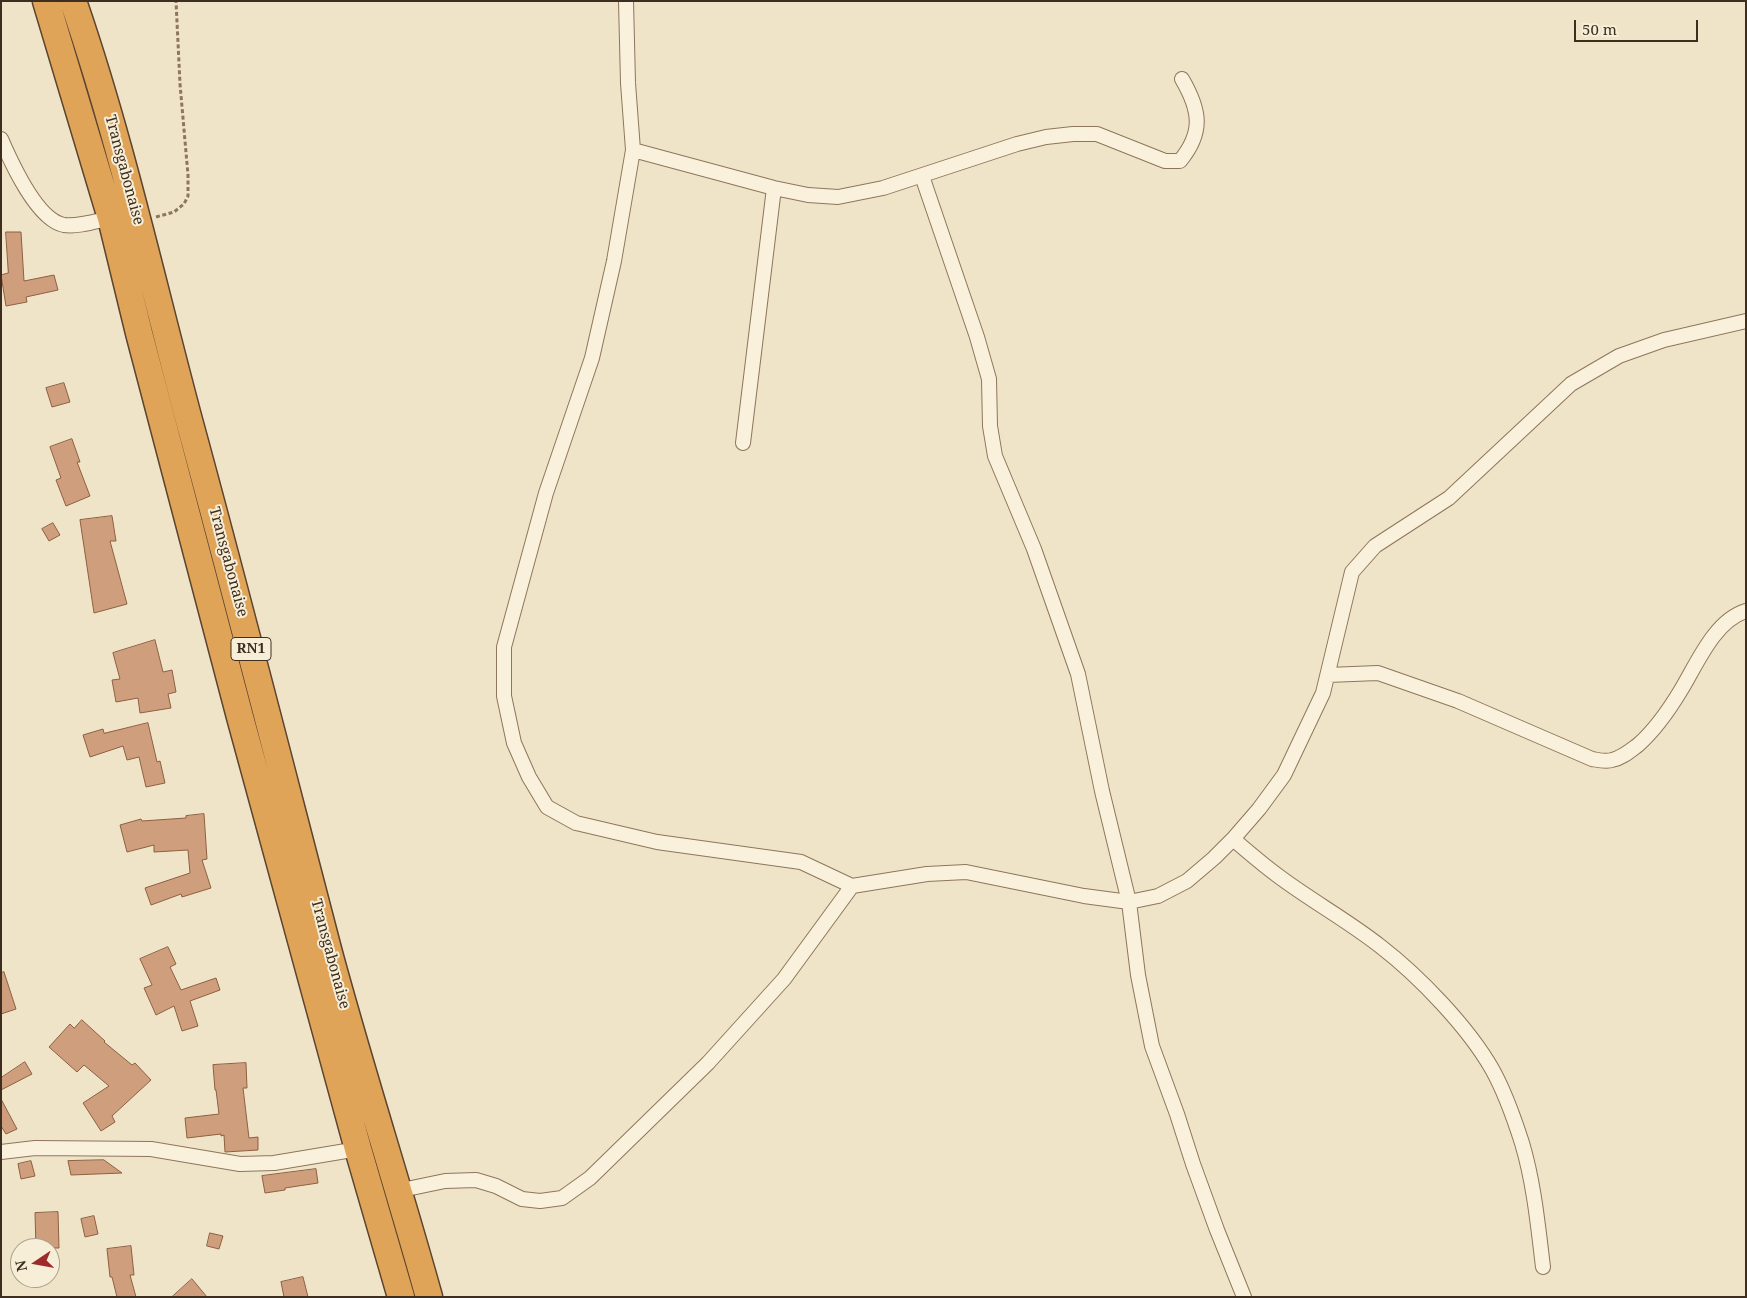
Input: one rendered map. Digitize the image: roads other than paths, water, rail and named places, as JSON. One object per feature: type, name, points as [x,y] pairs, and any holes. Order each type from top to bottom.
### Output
[{"type":"highway","name":"Transgabonaise","points":[[46,1],[111,218],[139,333],[215,621],[358,1148],[401,1297]]},
{"type":"highway","name":"Transgabonaise","points":[[73,1],[103,94],[138,219],[329,953],[429,1297]]},
{"type":"street","points":[[626,1],[628,83],[633,150],[614,261],[592,358],[546,494],[504,647],[504,696],[514,743],[529,777],[547,807],[576,823],[657,842],[801,862],[852,886],[927,874],[966,872],[1084,896],[1129,902],[1158,896],[1187,881],[1214,858],[1259,809],[1284,775],[1323,693],[1352,572],[1375,546],[1449,498],[1571,384],[1619,356],[1637,349],[1664,340],[1746,321]]},
{"type":"street","points":[[633,150],[774,188],[808,195],[838,197],[883,188],[1017,144],[1046,137],[1073,134],[1097,134],[1165,161],[1180,161],[1190,148],[1196,134],[1193,98],[1182,79]]},
{"type":"street","points":[[1,139],[26,188],[39,207],[50,217],[62,225],[73,225],[111,218]]},
{"type":"street","points":[[922,176],[977,337],[989,379],[990,426],[995,456],[1034,548],[1078,674],[1102,791],[1129,902],[1138,975],[1152,1046],[1178,1114],[1193,1164],[1217,1230],[1244,1297]]},
{"type":"street","points":[[743,443],[774,188]]},
{"type":"street","points":[[1328,675],[1378,672],[1458,701],[1592,759],[1611,761],[1626,754],[1649,735],[1680,692],[1709,641],[1738,613],[1746,611]]},
{"type":"street","points":[[1233,839],[1277,875],[1381,946],[1417,978],[1476,1045],[1493,1070],[1501,1087],[1522,1145],[1534,1200],[1543,1267]]},
{"type":"street","points":[[397,1191],[446,1181],[476,1180],[496,1186],[522,1199],[540,1201],[562,1198],[590,1178],[708,1063],[784,979],[852,886]]},
{"type":"street","points":[[1,1152],[35,1148],[151,1149],[240,1164],[274,1163],[358,1148]]}]
